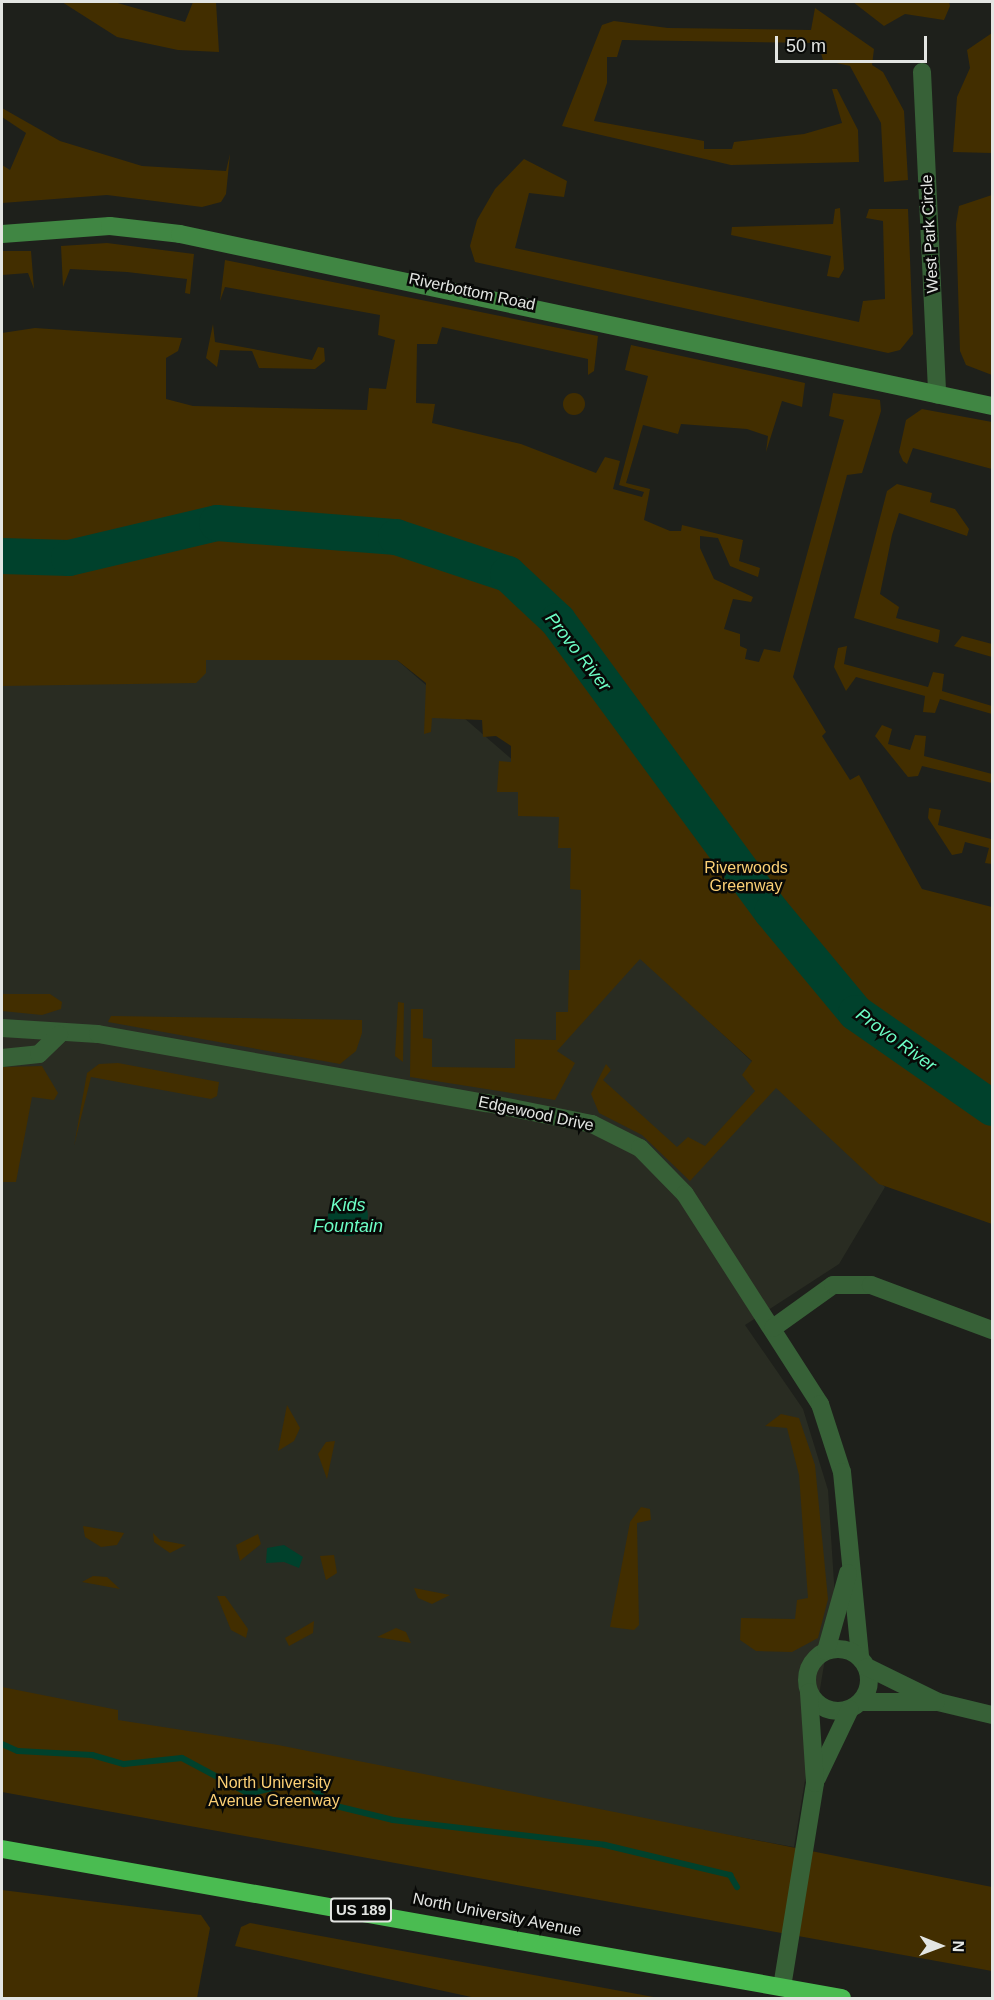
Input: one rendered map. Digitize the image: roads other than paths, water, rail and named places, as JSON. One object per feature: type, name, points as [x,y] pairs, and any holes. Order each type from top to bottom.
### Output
[{"type":"highway","name":"North University Avenue","points":[[2,1849],[842,1998]]},
{"type":"street","name":"West Park Circle","points":[[922,72],[937,395]]},
{"type":"street","name":"Riverbottom Road","points":[[2,234],[110,226],[180,234],[607,320],[937,395],[993,405]]},
{"type":"street","name":"Edgewood Drive","points":[[2,1028],[59,1035],[98,1034],[213,1053],[610,1131],[640,1148],[673,1178],[773,1328],[820,1404],[837,1450],[849,1569],[863,1662]]},
{"type":"street","points":[[2,1058],[39,1054],[59,1035]]},
{"type":"street","points":[[773,1328],[832,1285],[871,1285],[993,1330]]},
{"type":"street","name":"Edgewood Drive","points":[[825,1651],[849,1569]]},
{"type":"street","points":[[782,1988],[815,1783],[809,1668],[825,1651],[844,1649],[863,1662],[938,1702],[993,1715]]},
{"type":"street","points":[[815,1783],[869,1679],[863,1662]]},
{"type":"street","points":[[809,1692],[826,1709],[855,1705],[938,1702]]},
{"type":"water","name":"Kids Fountain","points":[[348,1196],[356,1197],[362,1202],[367,1208],[367,1224],[362,1230],[356,1235],[348,1236],[340,1235],[334,1230],[329,1224],[328,1216],[329,1208],[334,1202],[340,1197]]},
{"type":"water","points":[[284,1545],[303,1557],[299,1568],[284,1562],[266,1563],[267,1548]]},
{"type":"waterway","name":"Provo River","points":[[2,556],[69,558],[217,523],[396,537],[508,574],[558,621],[772,912],[856,1013],[992,1108]]},
{"type":"waterway","points":[[2,1744],[18,1751],[92,1755],[124,1764],[182,1758],[249,1794],[304,1780],[332,1805],[393,1820],[605,1845],[730,1875],[737,1887]]},
{"type":"park label","name":"Riverwoods Greenway","points":[[746,877]]},
{"type":"park label","name":"North University Avenue Greenway","points":[[274,1792]]}]
